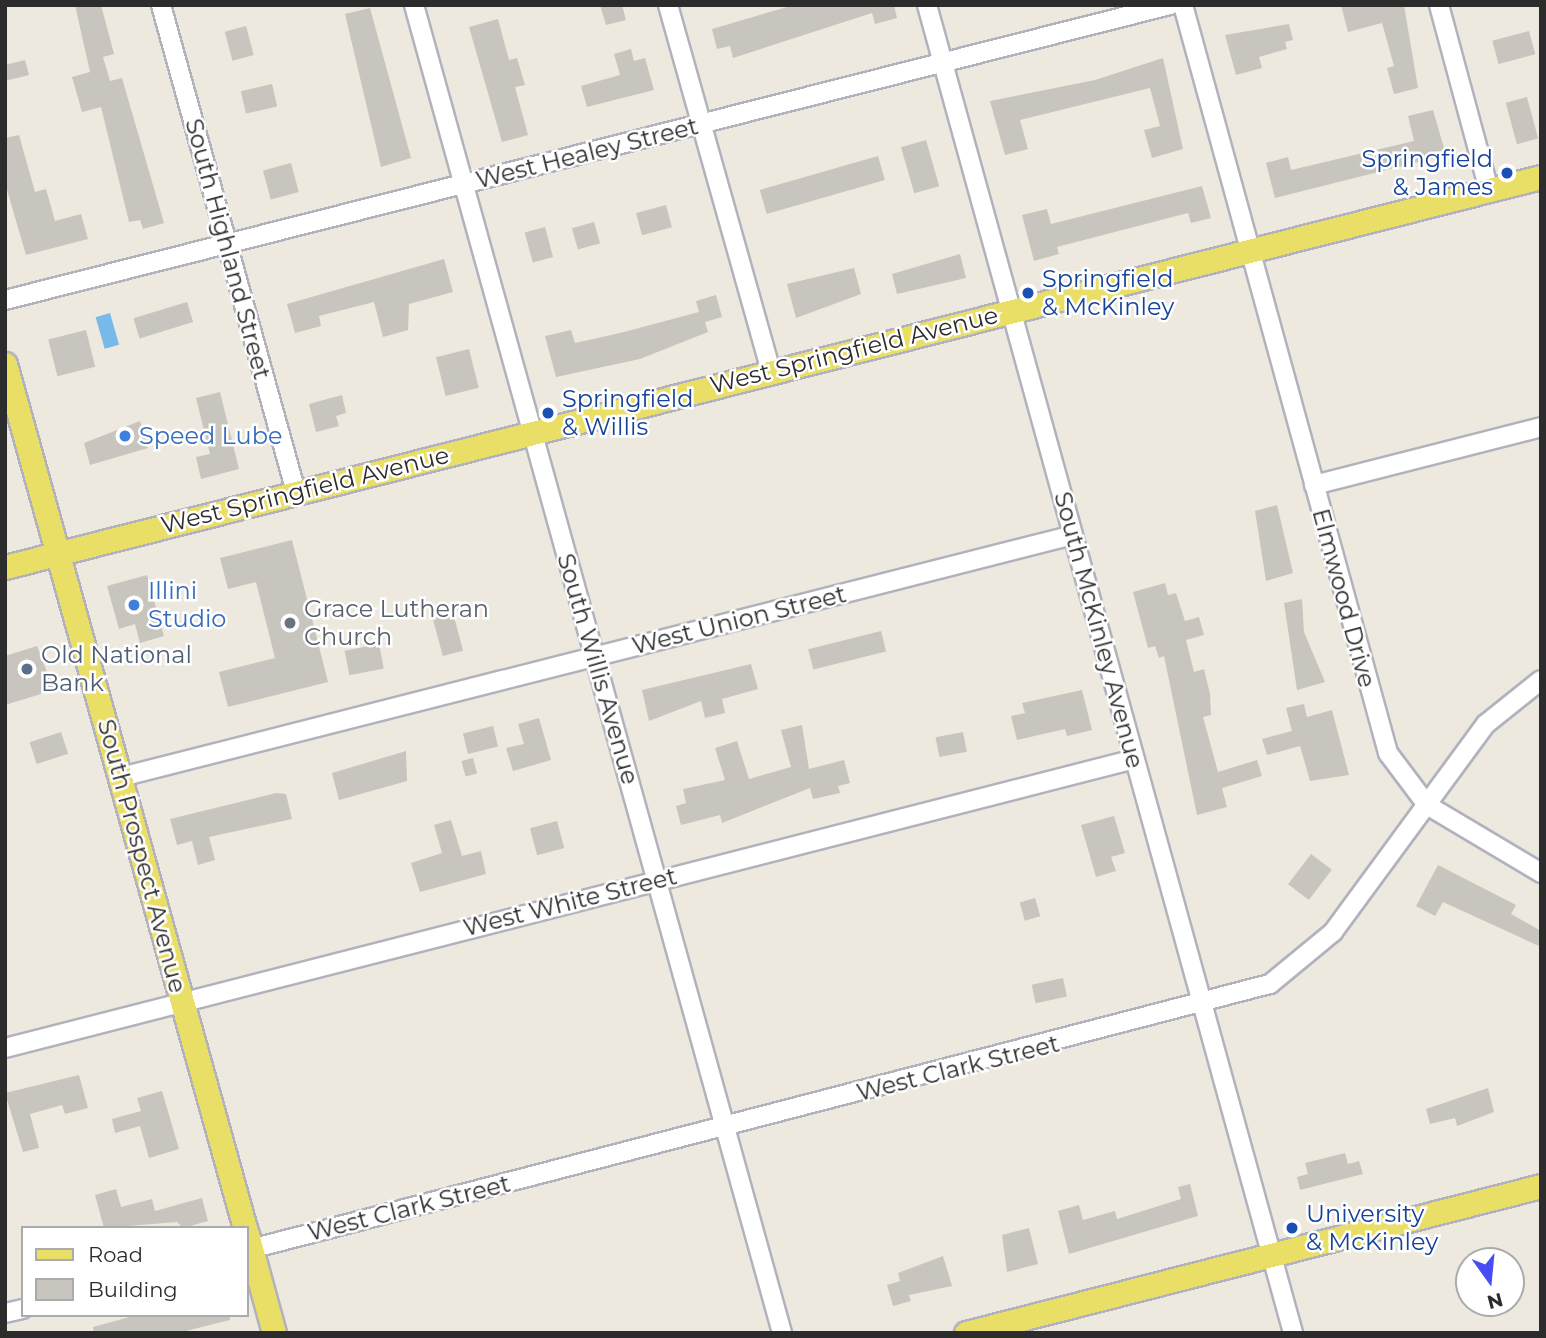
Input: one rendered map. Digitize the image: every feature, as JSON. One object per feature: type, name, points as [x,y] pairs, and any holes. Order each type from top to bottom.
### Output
[{"type":"main road","name":"West Springfield Avenue","points":[[5,567],[1541,177]]},
{"type":"main road","name":"South Prospect Avenue","points":[[5,364],[243,1226]]},
{"type":"main road","points":[[966,1333],[1541,1186]]},
{"type":"main road","name":"South Prospect Avenue","points":[[248,1243],[274,1333]]},
{"type":"street","name":"South Highland Street","points":[[161,5],[296,492]]},
{"type":"street","name":"South Willis Avenue","points":[[414,5],[782,1333]]},
{"type":"street","points":[[668,5],[771,371]]},
{"type":"street","name":"South McKinley Avenue","points":[[927,5],[1293,1333]]},
{"type":"street","name":"West Healey Street","points":[[5,300],[1170,5]]},
{"type":"street","name":"Elmwood Drive","points":[[1183,5],[1248,251],[1388,753],[1427,805],[1541,873]]},
{"type":"street","points":[[1439,5],[1489,190]]},
{"type":"street","points":[[1314,485],[1541,427]]},
{"type":"street","name":"West Union Street","points":[[121,777],[1073,535]]},
{"type":"street","name":"West Clark Street","points":[[248,1240],[725,1128],[1203,1006],[1270,984],[1314,954],[1486,724],[1541,680]]},
{"type":"street","name":"West White Street","points":[[5,1048],[1135,759]]},
{"type":"water","points":[[110,313],[119,345],[105,349],[96,317]]},
{"type":"building","points":[[75,5],[101,5],[114,54],[103,57],[110,81],[122,78],[164,223],[143,229],[140,220],[129,222],[101,107],[82,112],[72,77],[90,72]]},
{"type":"building","points":[[600,5],[622,5],[626,20],[606,25]]},
{"type":"building","points":[[794,5],[894,5],[897,18],[875,24],[872,13],[733,58],[730,46],[717,49],[712,29]]},
{"type":"building","points":[[1341,5],[1404,5],[1418,88],[1394,94],[1387,68],[1394,66],[1382,23],[1348,32]]},
{"type":"building","points":[[370,8],[411,158],[381,167],[345,14]]},
{"type":"building","points":[[498,19],[509,60],[517,58],[525,85],[515,87],[528,135],[502,142],[469,27]]},
{"type":"building","points":[[1289,24],[1293,40],[1285,42],[1287,49],[1259,57],[1262,68],[1236,75],[1225,35]]},
{"type":"building","points":[[246,26],[254,55],[233,61],[225,32]]},
{"type":"building","points":[[1529,31],[1535,54],[1499,64],[1492,41]]},
{"type":"building","points":[[631,49],[634,61],[645,58],[654,90],[587,107],[581,86],[620,75],[614,54]]},
{"type":"building","points":[[1163,58],[1183,149],[1152,158],[1144,130],[1160,126],[1150,88],[1020,120],[1028,149],[1005,155],[990,101],[1095,80]]},
{"type":"building","points":[[25,60],[29,75],[5,81],[5,65]]},
{"type":"building","points":[[272,84],[277,106],[246,114],[241,91]]},
{"type":"building","points":[[1527,97],[1538,139],[1517,144],[1506,103]]},
{"type":"building","points":[[1433,110],[1446,155],[1275,198],[1266,163],[1288,157],[1291,170],[1414,141],[1408,116]]},
{"type":"building","points":[[19,135],[35,192],[46,189],[55,221],[81,214],[88,239],[26,255],[5,183],[5,138]]},
{"type":"building","points":[[926,140],[939,186],[914,193],[901,147]]},
{"type":"building","points":[[878,156],[885,180],[767,214],[760,190]]},
{"type":"building","points":[[291,163],[299,192],[271,199],[263,171]]},
{"type":"building","points":[[1202,186],[1211,218],[1191,223],[1188,213],[1057,247],[1059,254],[1034,261],[1022,215],[1047,209],[1051,224]]},
{"type":"building","points":[[666,205],[672,227],[642,235],[636,213]]},
{"type":"building","points":[[594,222],[600,243],[578,249],[572,228]]},
{"type":"building","points":[[545,227],[553,257],[533,262],[525,232]]},
{"type":"building","points":[[960,254],[966,278],[897,294],[892,274]]},
{"type":"building","points":[[444,259],[453,292],[409,304],[408,330],[383,337],[374,302],[319,316],[321,326],[295,333],[287,304]]},
{"type":"building","points":[[854,268],[861,294],[796,318],[787,284]]},
{"type":"building","points":[[716,295],[722,317],[705,322],[708,332],[640,359],[556,377],[545,336],[571,330],[575,343],[620,333],[699,312],[696,301]]},
{"type":"building","points":[[187,302],[193,322],[140,338],[133,318]]},
{"type":"building","points":[[86,330],[95,367],[57,376],[48,339]]},
{"type":"building","points":[[469,349],[479,388],[446,396],[436,357]]},
{"type":"building","points":[[220,392],[239,469],[201,479],[196,457],[210,454],[196,398]]},
{"type":"building","points":[[342,395],[346,413],[336,416],[339,426],[316,432],[309,404]]},
{"type":"building","name":"Speed Lube","points":[[140,421],[148,448],[90,465],[84,443]]},
{"type":"building","points":[[1277,505],[1293,573],[1266,581],[1255,511]]},
{"type":"building","name":"Grace Lutheran Church","points":[[292,540],[328,682],[228,707],[219,672],[275,658],[256,582],[228,589],[220,558]]},
{"type":"building","name":"Illini Studio","points":[[147,575],[164,636],[140,643],[135,624],[119,629],[107,586]]},
{"type":"building","points":[[1165,583],[1168,595],[1176,593],[1185,621],[1199,617],[1204,635],[1186,640],[1194,672],[1204,669],[1210,694],[1211,715],[1203,717],[1218,772],[1257,760],[1262,776],[1222,788],[1227,807],[1197,815],[1164,656],[1159,658],[1155,646],[1148,648],[1133,592]]},
{"type":"building","points":[[1302,599],[1304,632],[1325,682],[1297,690],[1284,603]]},
{"type":"building","points":[[453,613],[463,651],[443,656],[433,618]]},
{"type":"building","points":[[881,631],[886,651],[813,670],[808,649]]},
{"type":"building","points":[[379,644],[384,669],[349,675],[345,651]]},
{"type":"building","name":"Old National Bank","points":[[37,646],[54,690],[5,705],[5,656]]},
{"type":"building","points":[[751,664],[758,689],[722,699],[725,713],[705,718],[701,701],[649,721],[642,690]]},
{"type":"building","points":[[1082,690],[1092,730],[1067,736],[1065,729],[1017,740],[1011,716],[1025,713],[1022,703]]},
{"type":"building","points":[[1304,704],[1307,717],[1332,710],[1349,775],[1310,781],[1300,746],[1267,755],[1262,739],[1292,731],[1286,708]]},
{"type":"building","points":[[539,718],[551,760],[513,771],[506,748],[524,744],[518,724]]},
{"type":"building","points":[[802,725],[809,769],[844,760],[850,783],[838,786],[840,793],[813,799],[810,788],[722,823],[720,815],[681,825],[676,806],[686,803],[683,789],[725,780],[715,748],[737,741],[749,779],[791,767],[781,730]]},
{"type":"building","points":[[493,726],[498,746],[468,754],[463,733]]},
{"type":"building","points":[[61,732],[68,754],[37,764],[30,742]]},
{"type":"building","points":[[963,732],[967,752],[939,757],[936,737]]},
{"type":"building","points":[[406,751],[407,781],[339,800],[332,773]]},
{"type":"building","points":[[473,758],[477,773],[466,777],[461,761]]},
{"type":"building","points":[[276,793],[286,794],[292,819],[209,837],[215,860],[198,865],[192,841],[177,845],[170,819]]},
{"type":"building","points":[[1114,816],[1125,853],[1111,857],[1116,871],[1096,877],[1081,825]]},
{"type":"building","points":[[451,820],[462,856],[481,851],[486,874],[420,892],[411,863],[442,853],[434,825]]},
{"type":"building","points":[[557,821],[564,848],[537,855],[530,828]]},
{"type":"building","points":[[1311,854],[1332,870],[1309,900],[1288,884]]},
{"type":"building","points":[[1438,865],[1516,905],[1511,914],[1541,931],[1541,947],[1443,902],[1435,916],[1416,906]]},
{"type":"building","points":[[1035,898],[1040,916],[1025,921],[1020,902]]},
{"type":"building","points":[[1063,978],[1067,997],[1036,1003],[1032,985]]},
{"type":"building","points":[[79,1075],[88,1108],[65,1114],[62,1105],[30,1114],[39,1148],[23,1152],[5,1093]]},
{"type":"building","points":[[1488,1088],[1494,1112],[1457,1126],[1455,1118],[1430,1124],[1426,1109]]},
{"type":"building","points":[[162,1091],[179,1149],[149,1158],[140,1126],[115,1133],[112,1119],[141,1111],[137,1098]]},
{"type":"building","points":[[1345,1153],[1348,1164],[1359,1161],[1363,1174],[1300,1190],[1297,1177],[1308,1174],[1305,1163]]},
{"type":"building","points":[[1190,1184],[1198,1216],[1069,1254],[1058,1211],[1079,1205],[1083,1220],[1115,1211],[1117,1219],[1181,1199],[1178,1187]]},
{"type":"building","points":[[116,1189],[121,1207],[152,1199],[155,1211],[202,1198],[208,1221],[190,1226],[181,1226],[177,1222],[103,1226],[95,1195]]},
{"type":"building","points":[[1029,1228],[1038,1264],[1007,1272],[1002,1235]]},
{"type":"building","points":[[943,1256],[952,1286],[909,1295],[911,1301],[893,1306],[887,1285],[900,1281],[898,1273]]},
{"type":"building","points":[[130,1317],[230,1317],[230,1320],[178,1333],[94,1333],[93,1327]]},
{"type":"place","name":"Springfield & James","points":[[1507,173]]},
{"type":"place","name":"Springfield & McKinley","points":[[1028,293]]},
{"type":"place","name":"Springfield & Willis","points":[[548,413]]},
{"type":"place","name":"Speed Lube","points":[[125,436]]},
{"type":"place","name":"Illini Studio","points":[[134,605]]},
{"type":"place","name":"Grace Lutheran Church","points":[[290,623]]},
{"type":"place","name":"Old National Bank","points":[[27,669]]},
{"type":"place","name":"University & McKinley","points":[[1292,1228]]}]
